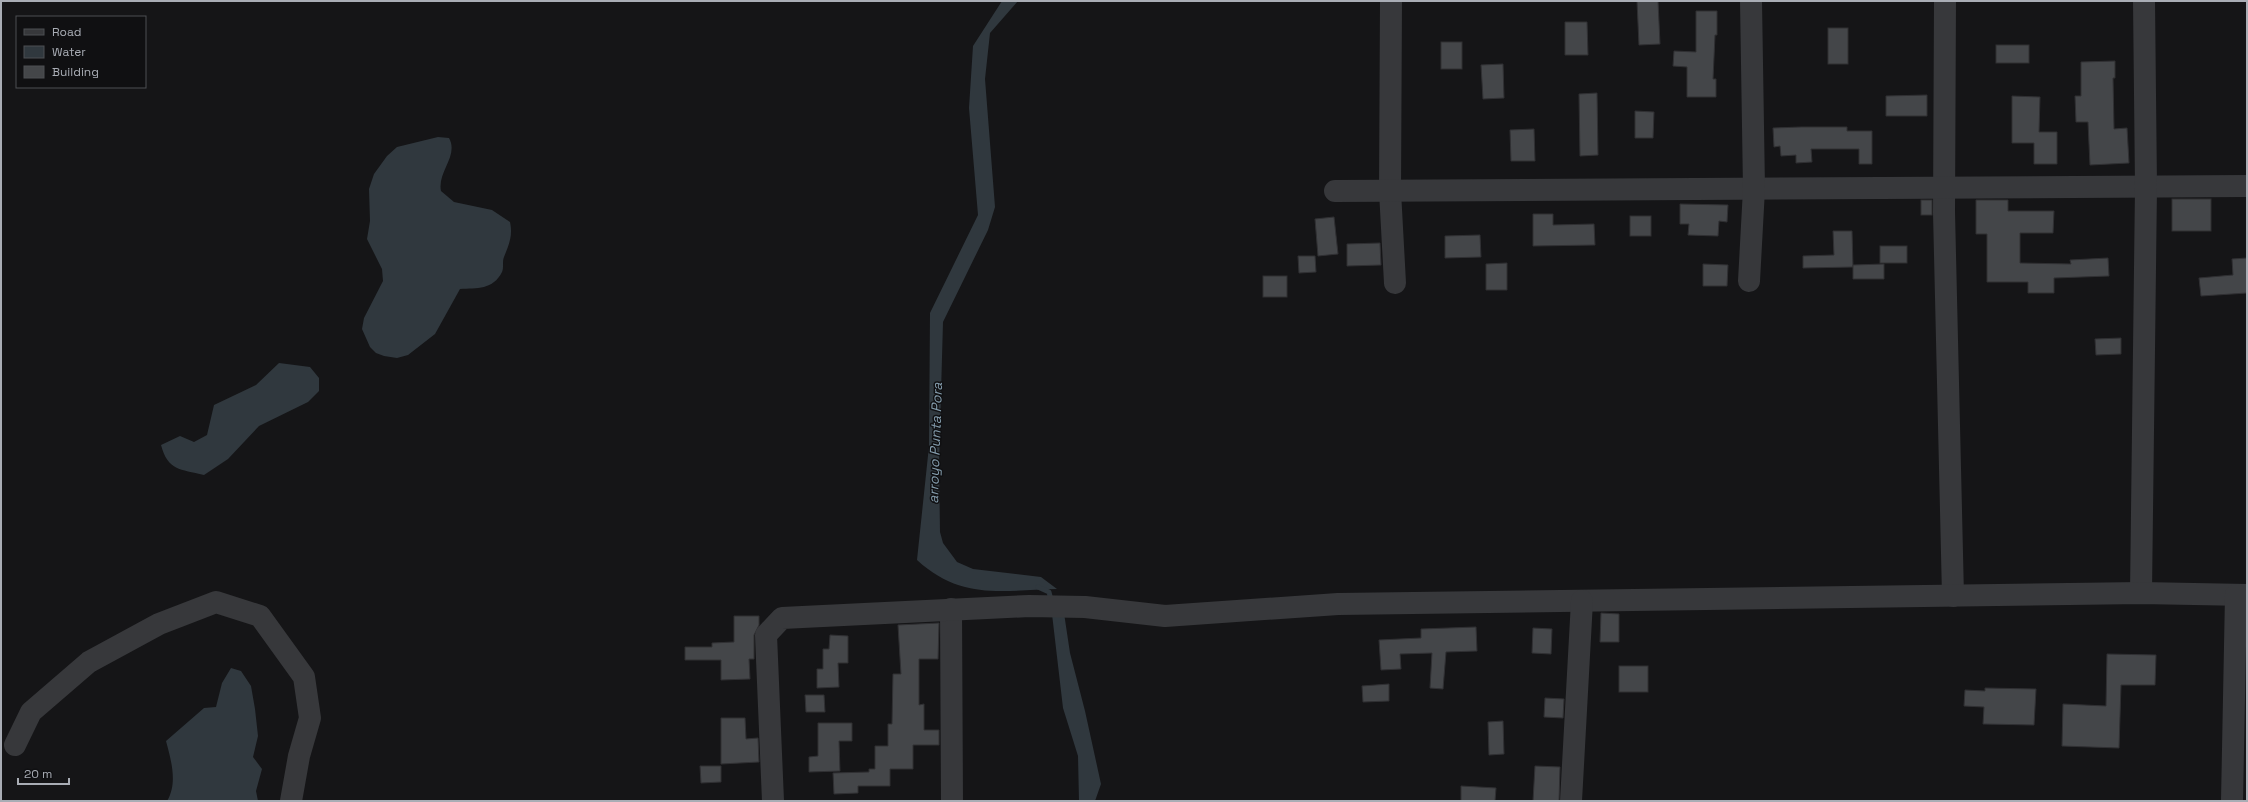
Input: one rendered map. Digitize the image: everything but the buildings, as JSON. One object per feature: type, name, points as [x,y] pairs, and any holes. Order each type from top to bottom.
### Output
[{"type":"street","points":[[1391,1],[1390,191],[1396,283]]},
{"type":"street","points":[[1749,281],[1754,189],[1751,1]]},
{"type":"street","points":[[1945,1],[1944,188],[1953,596]]},
{"type":"street","points":[[2141,593],[2146,188],[2144,1]]},
{"type":"street","points":[[1335,191],[2146,188],[2247,186]]},
{"type":"street","points":[[773,801],[766,636],[782,618],[1029,606],[1085,607],[1165,616],[1338,604],[2141,593],[2241,595],[2232,801]]},
{"type":"street","points":[[1571,801],[1582,601]]},
{"type":"street","points":[[15,745],[31,712],[89,662],[159,624],[216,602],[260,616],[304,677],[310,718],[299,756],[291,801]]},
{"type":"street","points":[[950,609],[952,801]]},
{"type":"water","points":[[1002,1],[1018,1],[990,33],[985,79],[995,207],[988,230],[943,322],[939,464],[940,532],[943,543],[957,562],[973,569],[1041,577],[1057,589],[1000,591],[967,587],[950,582],[934,573],[917,560],[929,446],[930,313],[978,215],[969,108],[973,46]]},
{"type":"water","points":[[438,137],[449,138],[451,145],[450,158],[442,177],[441,191],[454,202],[492,210],[510,222],[511,236],[503,259],[503,270],[498,278],[489,285],[478,288],[460,289],[435,334],[408,355],[397,358],[384,356],[376,353],[370,347],[362,329],[364,318],[383,281],[382,269],[367,239],[370,221],[369,189],[374,174],[387,156],[397,147]]},
{"type":"water","points":[[279,363],[310,367],[319,378],[319,391],[308,402],[259,426],[228,459],[204,475],[176,468],[167,460],[161,445],[180,436],[194,442],[207,435],[214,405],[256,385]]},
{"type":"water","points":[[1064,613],[1070,653],[1085,711],[1101,784],[1095,801],[1079,801],[1078,756],[1063,708],[1052,614]]},
{"type":"water","points":[[231,668],[241,671],[251,686],[258,736],[253,757],[262,769],[256,791],[258,801],[167,801],[173,779],[166,741],[204,708],[216,707],[222,683]]},
{"type":"waterway","name":"arroyo Punta Pora","points":[[1038,587],[1049,592],[1051,600]]}]
